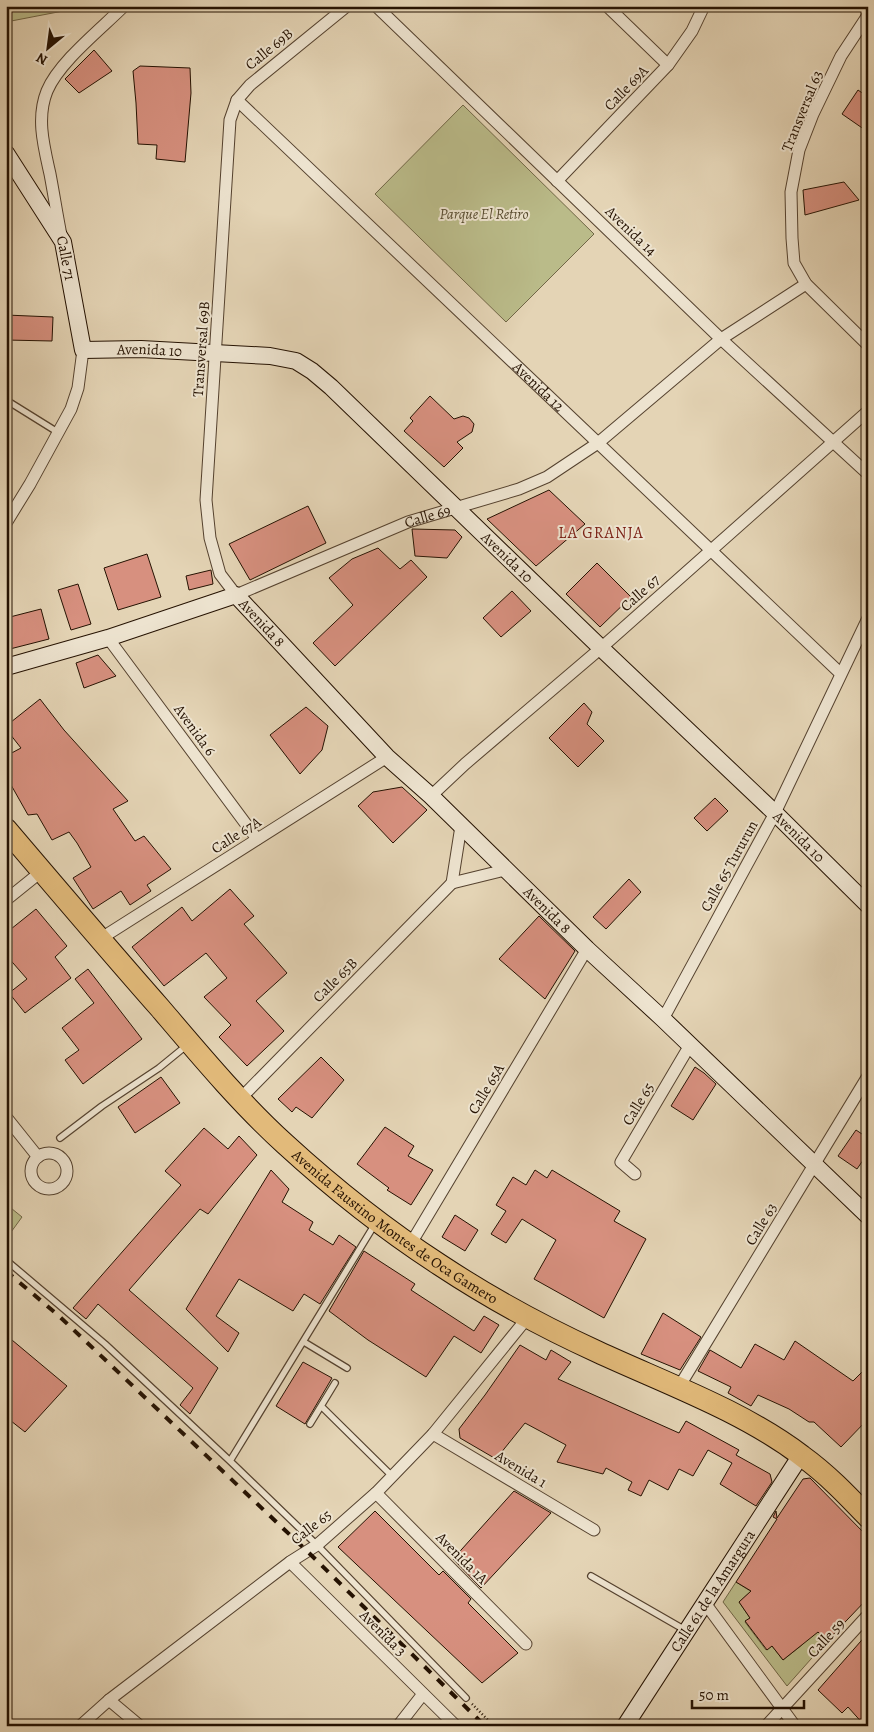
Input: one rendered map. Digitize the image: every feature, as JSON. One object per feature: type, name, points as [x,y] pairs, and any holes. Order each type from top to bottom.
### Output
[{"type":"highway","name":"Avenida Faustino Montes de Oca Gamero","points":[[6,829],[240,1099],[285,1144],[342,1192],[410,1245],[474,1287],[598,1352],[679,1387],[754,1426],[801,1454],[828,1477],[868,1518]]},
{"type":"street","name":"Calle 71","points":[[6,523],[60,433],[71,410],[78,388],[83,350],[43,139],[42,105],[48,90],[64,66],[124,6]]},
{"type":"street","name":"Calle 69B","points":[[237,100],[250,85],[347,6]]},
{"type":"street","name":"Avenida 14","points":[[376,6],[721,340],[868,474]]},
{"type":"street","points":[[607,6],[668,65]]},
{"type":"street","name":"Calle 69A","points":[[557,181],[668,65],[692,31],[704,6]]},
{"type":"street","name":"Transversal 63","points":[[868,15],[841,56],[813,114],[799,150],[791,192],[794,263],[806,284],[868,345]]},
{"type":"street","name":"Transversal 69B","points":[[236,595],[220,574],[210,538],[206,500],[230,120],[237,100]]},
{"type":"street","name":"Avenida 12","points":[[237,100],[840,673]]},
{"type":"street","points":[[6,153],[63,242]]},
{"type":"street","name":"Calle 69","points":[[6,667],[108,638],[236,595],[408,522],[519,489],[547,477],[598,443],[721,340],[806,284]]},
{"type":"street","name":"Avenida 10","points":[[83,350],[141,349],[270,356],[296,361],[312,371],[331,387],[600,648],[775,813],[868,905]]},
{"type":"street","name":"Calle 67","points":[[431,796],[465,764],[600,648],[868,411]]},
{"type":"street","name":"Avenida 8","points":[[236,595],[387,757],[431,796],[587,949],[663,1019],[868,1216]]},
{"type":"street","name":"Calle 65 Tururun","points":[[663,1019],[775,813],[840,673],[868,618]]},
{"type":"street","name":"Avenida 6","points":[[108,638],[257,840]]},
{"type":"street","name":"Calle 67A","points":[[100,939],[387,757]]},
{"type":"street","points":[[461,826],[452,883],[505,870]]},
{"type":"street","points":[[6,900],[42,871]]},
{"type":"street","name":"Calle 65B","points":[[240,1099],[452,883]]},
{"type":"street","name":"Calle 65A","points":[[410,1245],[587,949]]},
{"type":"street","name":"Calle 65","points":[[635,1174],[621,1162],[690,1045]]},
{"type":"street","name":"Calle 63","points":[[679,1387],[868,1076]]},
{"type":"street","points":[[6,1117],[38,1157]]},
{"type":"street","name":"Calle 65","points":[[80,1726],[110,1700],[290,1562],[316,1545],[376,1493],[433,1434],[528,1317]]},
{"type":"street","name":"Avenida 1","points":[[433,1434],[594,1530]]},
{"type":"street","name":"Calle 61 de la Amargura","points":[[625,1726],[801,1454]]},
{"type":"street","name":"Avenida 1A","points":[[376,1493],[526,1644]]},
{"type":"street","name":"Avenida 3","points":[[290,1562],[456,1726]]},
{"type":"street","points":[[705,1603],[795,1726]]},
{"type":"street","name":"Calle 59","points":[[766,1726],[868,1615]]},
{"type":"street","points":[[398,1726],[423,1694]]},
{"type":"street","points":[[110,1700],[140,1726]]},
{"type":"lane","points":[[6,400],[60,433]]},
{"type":"lane","points":[[60,1138],[102,1106],[159,1068],[190,1043]]},
{"type":"lane","points":[[230,1461],[378,1220]]},
{"type":"lane","points":[[6,1260],[105,1344],[230,1461],[316,1545],[466,1698]]},
{"type":"lane","points":[[304,1342],[347,1368]]},
{"type":"lane","points":[[310,1424],[334,1383]]},
{"type":"lane","points":[[321,1406],[392,1476]]},
{"type":"lane","points":[[591,1576],[687,1631]]},
{"type":"path","points":[[466,1698],[494,1726]]},
{"type":"green space","points":[[6,6],[89,6],[6,22]]},
{"type":"green space","name":"Parque El Retiro","points":[[463,105],[594,234],[506,322],[375,194]]},
{"type":"green space","points":[[6,1204],[22,1217],[6,1239]]},
{"type":"green space","points":[[736,1582],[755,1594],[792,1603],[827,1641],[787,1686],[723,1602]],"holes":[[[749,1593],[802,1645],[783,1660],[772,1646],[766,1650],[745,1622],[750,1618],[739,1602]]]},
{"type":"building","points":[[94,50],[112,71],[79,93],[65,79]]},
{"type":"building","points":[[140,66],[190,68],[191,93],[185,162],[156,159],[157,145],[138,144],[133,71]]},
{"type":"building","points":[[858,90],[868,97],[868,132],[842,114]]},
{"type":"building","points":[[844,182],[859,200],[805,215],[803,190]]},
{"type":"building","points":[[6,315],[53,317],[52,341],[6,340]]},
{"type":"building","points":[[430,396],[454,419],[463,416],[469,418],[474,424],[472,432],[457,442],[463,448],[444,467],[404,431],[413,421],[410,418]]},
{"type":"building","points":[[549,490],[585,524],[536,566],[487,519]]},
{"type":"building","points":[[308,506],[326,543],[250,580],[229,544]]},
{"type":"building","points":[[412,529],[455,530],[462,537],[447,558],[415,556]]},
{"type":"building","points":[[378,548],[400,569],[411,560],[427,577],[335,666],[313,643],[353,605],[329,578],[352,559]]},
{"type":"building","points":[[147,554],[161,597],[118,610],[104,568]]},
{"type":"building","points":[[597,563],[631,597],[600,627],[566,594]]},
{"type":"building","points":[[211,570],[213,584],[189,590],[186,576]]},
{"type":"building","points":[[78,584],[91,624],[71,630],[58,590]]},
{"type":"building","points":[[512,591],[531,611],[501,637],[483,618]]},
{"type":"building","points":[[41,609],[49,639],[6,650],[6,618]]},
{"type":"building","points":[[98,655],[116,676],[84,688],[76,663]]},
{"type":"building","points":[[40,699],[64,730],[128,801],[113,809],[135,841],[144,836],[171,869],[147,885],[151,891],[130,905],[121,891],[93,909],[73,878],[91,867],[77,843],[69,832],[52,840],[37,814],[28,815],[6,776],[6,756],[21,748],[6,729],[6,726]]},
{"type":"building","points":[[584,703],[592,712],[587,724],[604,741],[578,767],[549,738]]},
{"type":"building","points":[[306,707],[328,726],[322,750],[300,774],[270,735]]},
{"type":"building","points":[[402,787],[427,810],[393,843],[358,806],[373,792]]},
{"type":"building","points":[[715,798],[728,811],[707,831],[694,818]]},
{"type":"building","points":[[629,879],[641,892],[606,929],[593,917]]},
{"type":"building","points":[[230,889],[254,916],[244,924],[287,973],[256,1001],[284,1031],[247,1066],[219,1037],[231,1025],[204,997],[227,978],[206,953],[164,986],[132,947],[182,907],[192,921]]},
{"type":"building","points":[[36,909],[67,946],[55,957],[71,978],[25,1013],[9,993],[27,979],[6,955],[6,933]]},
{"type":"building","points":[[539,916],[575,951],[545,999],[499,959]]},
{"type":"building","points":[[88,969],[142,1039],[83,1084],[65,1060],[79,1050],[62,1028],[94,1003],[75,979]]},
{"type":"building","points":[[321,1057],[344,1080],[312,1118],[296,1107],[292,1112],[278,1099]]},
{"type":"building","points":[[695,1067],[716,1084],[693,1120],[671,1106]]},
{"type":"building","points":[[161,1077],[180,1103],[135,1133],[118,1107]]},
{"type":"building","points":[[385,1127],[414,1146],[408,1156],[433,1170],[411,1205],[387,1190],[389,1188],[357,1164]]},
{"type":"building","points":[[204,1128],[228,1149],[239,1136],[257,1155],[208,1214],[200,1209],[129,1290],[218,1368],[190,1414],[180,1405],[193,1388],[98,1304],[86,1319],[73,1308],[181,1185],[165,1171]]},
{"type":"building","points":[[856,1130],[868,1138],[868,1153],[857,1169],[838,1156]]},
{"type":"building","points":[[271,1170],[289,1189],[282,1202],[313,1222],[309,1230],[333,1245],[339,1235],[356,1247],[320,1304],[304,1294],[293,1311],[239,1279],[216,1316],[239,1333],[228,1352],[186,1309]]},
{"type":"building","points":[[535,1170],[547,1178],[552,1170],[620,1211],[614,1221],[646,1239],[604,1318],[534,1279],[556,1240],[522,1219],[506,1243],[491,1234],[506,1211],[496,1205],[513,1177],[526,1185]]},
{"type":"building","points":[[455,1215],[478,1230],[465,1251],[442,1237]]},
{"type":"building","points":[[364,1251],[415,1284],[411,1290],[474,1331],[484,1316],[499,1325],[481,1353],[454,1336],[426,1377],[368,1340],[329,1311]]},
{"type":"building","points":[[663,1313],[701,1337],[680,1370],[641,1354]]},
{"type":"building","points":[[6,1335],[67,1386],[25,1432],[6,1417]]},
{"type":"building","points":[[795,1341],[853,1381],[868,1366],[868,1419],[841,1447],[814,1422],[809,1422],[789,1409],[758,1395],[751,1406],[728,1393],[731,1387],[698,1371],[710,1350],[741,1368],[755,1344],[784,1360]]},
{"type":"building","points":[[520,1345],[546,1360],[551,1350],[571,1362],[558,1379],[679,1433],[686,1421],[739,1450],[736,1455],[770,1474],[772,1482],[756,1506],[720,1484],[732,1463],[708,1450],[693,1476],[679,1469],[668,1490],[649,1480],[641,1496],[628,1490],[632,1482],[606,1468],[603,1474],[557,1462],[566,1445],[525,1423],[496,1459],[460,1438],[459,1429]]},
{"type":"building","points":[[303,1362],[332,1378],[305,1424],[276,1406]]},
{"type":"building","points":[[810,1478],[868,1537],[868,1598],[827,1641],[818,1632],[783,1660],[772,1646],[767,1650],[745,1621],[750,1618],[739,1602],[751,1591],[736,1582],[777,1519],[773,1517],[776,1511],[777,1518],[803,1479]]},
{"type":"building","points":[[514,1491],[551,1513],[481,1588],[453,1559]]},
{"type":"building","points":[[375,1511],[439,1575],[443,1571],[471,1599],[468,1603],[518,1653],[482,1683],[338,1547]]},
{"type":"building","points":[[868,1633],[868,1726],[865,1726],[848,1707],[842,1713],[818,1690]]},
{"type":"railway","points":[[6,1271],[59,1316],[307,1551],[485,1726]]},
{"type":"district","name":"LA GRANJA","points":[[601,532]]}]
